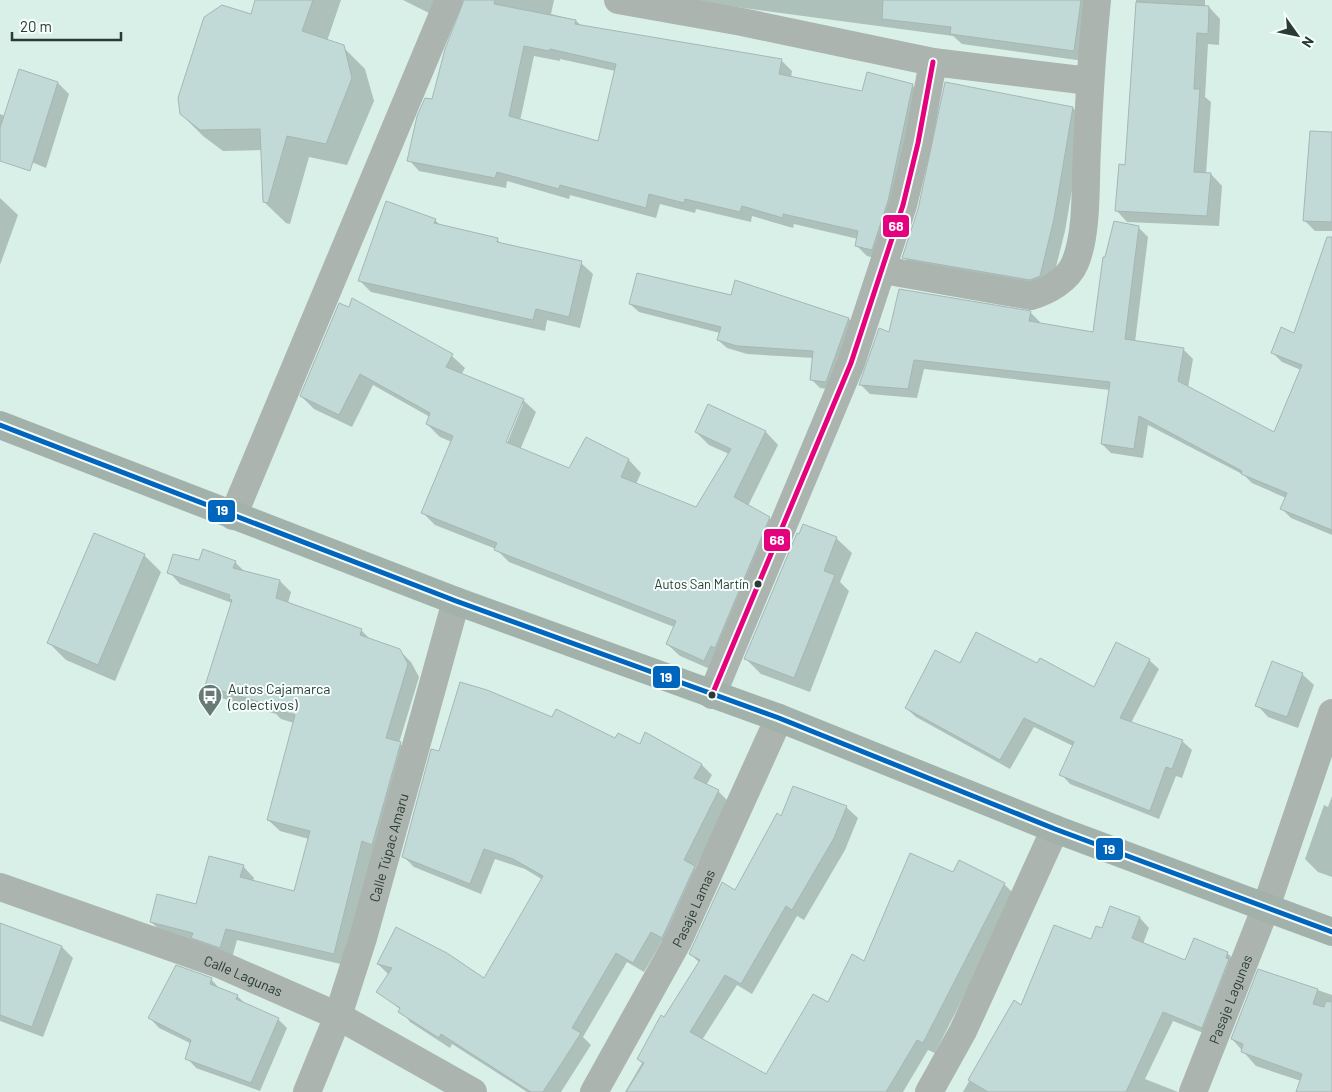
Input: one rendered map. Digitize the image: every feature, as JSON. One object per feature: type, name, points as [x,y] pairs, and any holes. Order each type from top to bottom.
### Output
[{"type":"highway","points":[[0,425],[456,601],[779,718],[1055,829],[1332,932]]},
{"type":"street","points":[[233,516],[449,0]]},
{"type":"street","points":[[618,0],[742,22],[933,62],[1089,81]]},
{"type":"street","points":[[883,270],[1031,296],[1043,293],[1066,276],[1075,262],[1084,224],[1089,81],[1097,0]]},
{"type":"street","points":[[712,695],[851,362],[883,270],[903,204],[918,142],[933,62]]},
{"type":"street","name":"Calle Túpac Amaru","points":[[307,1092],[338,1016],[366,928],[456,601]]},
{"type":"street","name":"Pasaje Lagunas","points":[[1193,1092],[1266,906],[1332,713]]},
{"type":"street","name":"Pasaje Lamas","points":[[594,1092],[678,941],[779,718]]},
{"type":"street","points":[[930,1092],[963,1031],[1055,829]]},
{"type":"street","name":"Calle Lagunas","points":[[0,888],[219,964],[338,1016],[473,1092]]},
{"type":"building","points":[[255,0],[313,0],[302,31],[344,45],[352,78],[326,144],[287,136],[268,203],[263,202],[260,129],[200,130],[180,114],[178,98],[204,17],[222,5],[251,14]]},
{"type":"building","points":[[464,0],[495,0],[494,4],[576,20],[575,24],[782,59],[779,74],[862,91],[867,72],[913,84],[888,201],[872,250],[855,246],[858,231],[783,214],[783,218],[742,206],[740,212],[685,199],[684,203],[649,194],[646,208],[560,185],[559,189],[497,172],[495,178],[407,161],[417,116],[425,98],[432,99],[445,49]],"holes":[[[524,46],[549,51],[550,49],[616,64],[598,141],[509,116]]]},
{"type":"building","points":[[883,0],[1081,0],[1074,51],[950,34],[951,27],[882,19]]},
{"type":"building","points":[[1136,2],[1209,6],[1208,34],[1197,33],[1194,89],[1200,89],[1194,172],[1211,173],[1207,216],[1115,211],[1119,164],[1125,165]]},
{"type":"building","points":[[19,69],[58,82],[30,171],[0,161],[0,128]]},
{"type":"building","points":[[945,82],[1073,107],[1054,219],[1040,276],[1038,277],[1030,280],[902,258],[918,209]]},
{"type":"building","points":[[1310,131],[1332,132],[1332,222],[1303,221]]},
{"type":"building","points":[[386,201],[436,219],[434,223],[498,238],[497,242],[582,261],[569,317],[536,309],[533,320],[358,281]]},
{"type":"building","points":[[1114,221],[1139,226],[1125,339],[1184,348],[1178,381],[1274,432],[1302,365],[1271,353],[1281,327],[1294,333],[1327,237],[1332,237],[1332,530],[1280,509],[1287,493],[1241,474],[1242,471],[1139,416],[1134,449],[1101,444],[1110,382],[914,360],[908,389],[859,385],[879,328],[889,332],[899,289],[1031,311],[1029,321],[1093,332],[1103,257],[1105,257]]},
{"type":"building","points":[[637,273],[731,295],[735,280],[849,318],[826,382],[810,380],[813,351],[737,346],[717,340],[721,327],[629,304]]},
{"type":"building","points":[[352,298],[453,354],[446,367],[524,399],[506,442],[569,468],[586,437],[629,459],[621,477],[696,507],[731,449],[695,432],[708,404],[766,431],[734,497],[770,517],[715,648],[711,646],[704,661],[666,644],[676,621],[494,550],[497,543],[421,513],[453,436],[426,424],[430,413],[360,374],[339,415],[300,396],[339,303],[349,307]]},
{"type":"building","points":[[803,524],[837,537],[824,571],[835,575],[794,678],[744,659],[797,533],[799,534]]},
{"type":"building","points":[[94,533],[145,554],[98,665],[47,643]]},
{"type":"building","points":[[203,549],[236,561],[233,568],[280,580],[276,598],[362,629],[360,635],[400,649],[408,664],[386,738],[401,742],[372,845],[362,841],[334,954],[226,929],[220,948],[191,938],[193,933],[150,922],[157,894],[196,904],[209,856],[244,865],[240,877],[294,891],[310,831],[267,820],[295,715],[269,708],[270,705],[205,686],[232,600],[229,599],[230,595],[167,573],[173,554],[199,560]]},
{"type":"building","points":[[976,632],[1037,663],[1040,658],[1094,687],[1116,642],[1150,659],[1120,718],[1183,740],[1172,769],[1166,767],[1150,811],[1059,775],[1074,742],[1024,718],[1000,760],[905,708],[935,650],[960,663]]},
{"type":"building","points":[[1272,661],[1303,673],[1287,717],[1255,706]]},
{"type":"building","points":[[460,682],[487,690],[552,717],[556,709],[615,738],[618,733],[640,744],[645,732],[702,764],[694,778],[719,790],[684,860],[695,866],[662,938],[651,932],[633,963],[616,953],[572,1028],[581,1033],[543,1092],[531,1092],[441,1034],[439,1038],[398,1012],[400,1008],[376,992],[392,968],[377,964],[396,927],[447,953],[484,978],[543,876],[513,859],[484,849],[470,884],[402,857],[431,749],[439,751]]},
{"type":"building","points":[[793,786],[847,806],[834,838],[792,910],[786,906],[741,984],[725,975],[690,1032],[766,1074],[813,994],[828,1002],[852,954],[864,961],[910,853],[953,872],[959,860],[1005,883],[923,1043],[917,1040],[886,1092],[626,1092],[644,1063],[637,1059],[661,1015],[664,1017],[700,960],[689,954],[722,882],[735,890],[777,813],[781,816]]},
{"type":"building","points":[[1110,906],[1140,917],[1132,938],[1185,960],[1194,938],[1228,952],[1226,958],[1229,959],[1202,1028],[1163,1012],[1126,1092],[988,1092],[968,1080],[1014,1000],[1021,1005],[1054,925],[1091,939],[1096,926],[1102,928]]},
{"type":"building","points":[[0,923],[62,946],[32,1027],[0,1015]]},
{"type":"building","points":[[176,965],[212,978],[210,984],[238,995],[236,999],[279,1018],[251,1083],[185,1059],[191,1040],[148,1018]]},
{"type":"building","points":[[1258,969],[1318,989],[1313,1004],[1324,1007],[1326,1001],[1332,1002],[1332,1092],[1296,1092],[1302,1074],[1241,1052],[1243,1044],[1231,1039]]},
{"type":"transit line","name":"68","points":[[712,695],[851,363],[903,205],[918,143],[933,62]]},
{"type":"transit line","name":"19","points":[[0,425],[456,601],[779,718],[1055,829],[1332,932]]},
{"type":"place","name":"Autos San Martín","points":[[758,584]]},
{"type":"place","name":"Autos Cajamarca (colectivos)","points":[[210,717]]}]
